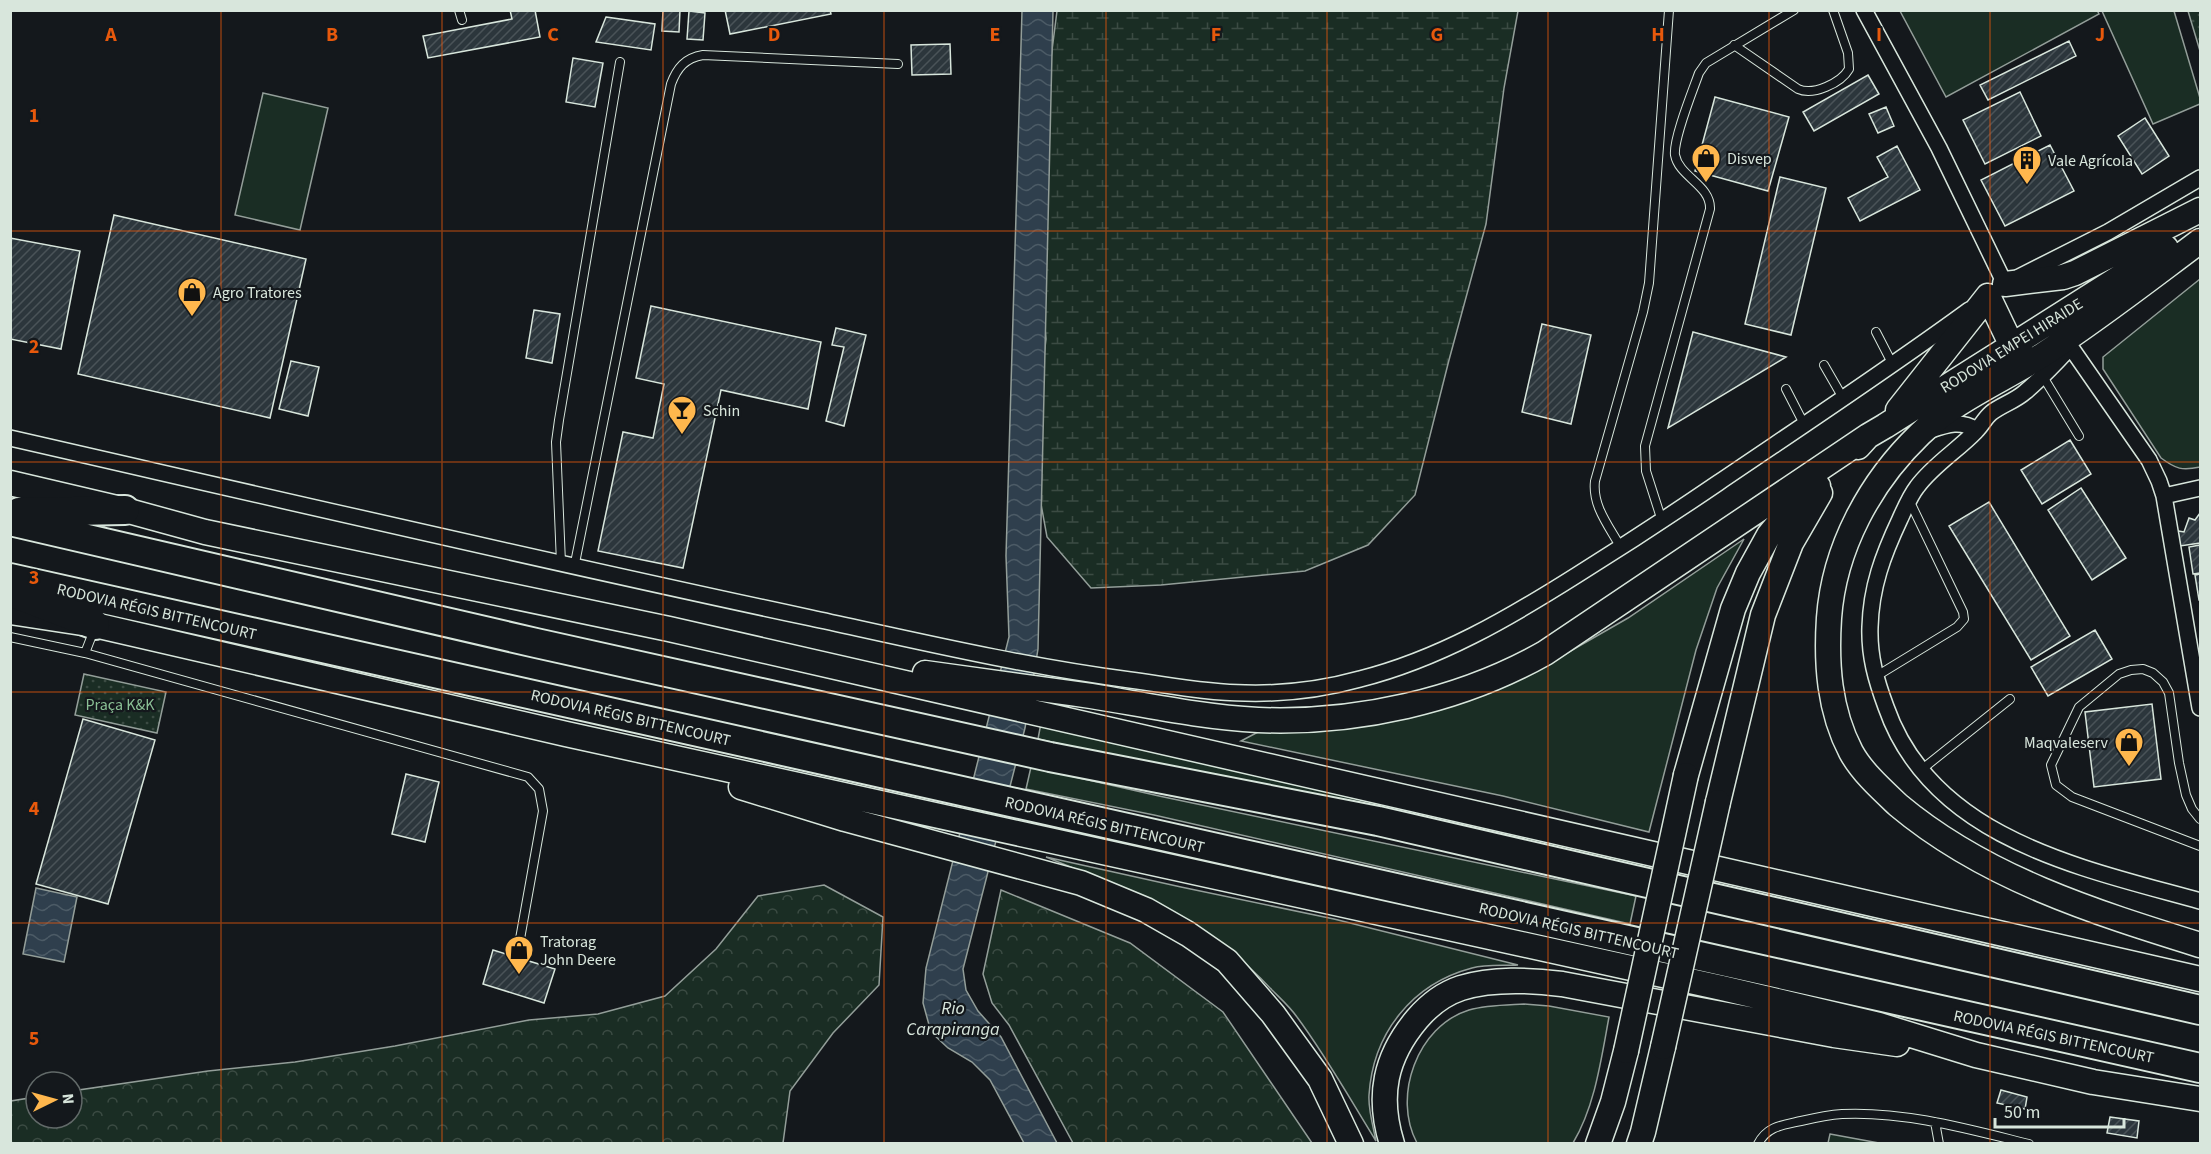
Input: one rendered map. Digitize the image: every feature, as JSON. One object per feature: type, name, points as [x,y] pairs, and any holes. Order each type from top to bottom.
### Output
[{"type":"highway","points":[[10,512],[125,510]]},
{"type":"highway","points":[[10,521],[536,643],[1050,757],[1378,821],[2200,1010]]},
{"type":"highway","name":"RODOVIA RÉGIS BITTENCOURT","points":[[10,578],[2200,1068]]},
{"type":"highway","points":[[10,592],[95,625]]},
{"type":"main road","points":[[988,692],[1065,682],[1192,713],[1259,720],[1370,713],[1466,689],[1511,672],[1545,653],[1877,431],[1996,290],[2075,273],[2200,210]]},
{"type":"main road","name":"RODOVIA EMPEI HIRAIDE","points":[[1830,476],[1877,431],[2200,227]]},
{"type":"main road","points":[[2200,241],[2037,369],[1976,392],[1944,413],[1920,434],[1882,475],[1854,523],[1838,568],[1833,592],[1828,644],[1833,705],[1852,753],[1865,772],[1908,813],[1956,848],[1995,869],[2089,908],[2200,945]]},
{"type":"main road","points":[[1996,290],[2012,344],[2037,369]]},
{"type":"main road","points":[[1598,1143],[1613,1102],[1626,1051],[1686,774],[1733,609],[1748,573],[1769,535],[1787,513],[1830,476]]},
{"type":"main road","points":[[1639,1143],[1764,615],[1791,543],[1830,476]]},
{"type":"main road","points":[[10,483],[125,510],[205,532],[669,629],[852,661],[988,692],[1062,718],[2200,980]]},
{"type":"main road","points":[[10,612],[95,625],[566,734],[1767,999],[1880,1025],[1976,1055],[2093,1082],[2200,1099]]},
{"type":"main road","points":[[566,734],[845,819],[1081,883],[1146,910],[1188,934],[1227,961],[1273,1014],[1320,1079],[1351,1143]]},
{"type":"main road","points":[[1392,1143],[1385,1122],[1386,1084],[1391,1060],[1402,1038],[1431,1004],[1460,988],[1492,983],[1530,981],[1562,984],[1834,1035],[1976,1055]]},
{"type":"street","points":[[1864,10],[1939,148],[1996,290]]},
{"type":"street","points":[[10,438],[567,566],[992,658],[1065,682],[1246,693],[1306,689],[1354,681],[1413,662],[1494,625],[1662,521],[1893,365],[1996,290],[2108,232],[2200,178]]},
{"type":"street","points":[[2068,343],[2149,460],[2159,481],[2164,495],[2200,708]]},
{"type":"street","points":[[2037,369],[2025,392],[1991,412],[1977,430],[1923,479],[1909,500],[1875,578],[1871,604],[1870,638],[1875,677],[1894,728],[1921,770],[1974,818],[2039,853],[2071,865],[2200,901]]},
{"type":"street","points":[[1920,434],[1950,424],[1970,426],[1977,430]]},
{"type":"street","points":[[2164,495],[2200,488]]},
{"type":"lane","points":[[459,10],[462,20]]},
{"type":"lane","points":[[1621,548],[1598,506],[1594,493],[1595,481],[1643,312],[1649,283],[1669,10]]},
{"type":"lane","points":[[1662,521],[1646,471],[1645,446],[1711,204],[1706,194],[1677,160],[1676,143],[1702,67],[1734,45],[1794,10]]},
{"type":"lane","points":[[1734,45],[1803,92],[1813,91],[1842,78],[1849,69],[1848,53],[1833,10]]},
{"type":"lane","points":[[567,566],[671,84],[677,69],[694,57],[703,55],[898,64]]},
{"type":"lane","points":[[567,566],[556,453],[559,420],[620,62]]},
{"type":"lane","points":[[1876,332],[1893,365]]},
{"type":"lane","points":[[1824,365],[1843,398]]},
{"type":"lane","points":[[2037,369],[2079,436]]},
{"type":"lane","points":[[1786,389],[1804,424]]},
{"type":"lane","points":[[1875,677],[1957,627],[1964,619],[1964,612],[1909,500]]},
{"type":"lane","points":[[85,653],[95,625]]},
{"type":"lane","points":[[10,637],[85,653],[528,777],[539,789],[543,811],[518,950]]},
{"type":"lane","points":[[2200,819],[2192,809],[2186,795],[2169,693],[2163,682],[2153,673],[2143,669],[2119,674],[2079,707],[2051,765],[2056,784],[2072,796],[2200,846]]},
{"type":"lane","points":[[1921,770],[2010,699]]},
{"type":"lane","points":[[1758,1143],[1770,1128],[1840,1114],[1868,1114],[1935,1122],[2029,1143]]},
{"type":"lane","points":[[1935,1122],[1939,1143]]},
{"type":"green space","points":[[2097,10],[2099,14],[1946,97],[1900,11]]},
{"type":"green space","points":[[1057,11],[1518,11],[1504,88],[1486,224],[1415,495],[1368,545],[1305,571],[1161,585],[1091,588],[1047,537],[1035,471],[1038,406],[1046,339],[1040,270],[1050,66]]},
{"type":"green space","points":[[2102,11],[2174,11],[2200,104],[2153,124]]},
{"type":"green space","points":[[2188,11],[2200,11],[2200,51]]},
{"type":"green space","points":[[263,93],[328,108],[300,230],[235,215]]},
{"type":"green space","points":[[2200,279],[2200,467],[2184,469],[2175,467],[2161,458],[2103,369],[2103,357]]},
{"type":"green space","points":[[1744,539],[1717,588],[1696,650],[1649,832],[1503,796],[1241,741],[1258,732],[1527,676],[1628,618]]},
{"type":"green space","name":"Praça K&K","points":[[84,674],[166,692],[157,733],[75,715]]},
{"type":"green space","points":[[1041,723],[1644,857],[1640,873],[1038,739]]},
{"type":"green space","points":[[1031,767],[1636,896],[1630,924],[1154,815],[1026,789]]},
{"type":"green space","points":[[1046,857],[1334,919],[1518,965],[1477,967],[1451,976],[1431,986],[1400,1014],[1378,1051],[1372,1072],[1369,1100],[1376,1141],[1308,1032],[1285,1003],[1247,965],[1221,944],[1167,910]]},
{"type":"green space","points":[[824,885],[883,917],[879,985],[833,1033],[790,1091],[783,1143],[11,1143],[11,1101],[24,1099],[24,1130],[84,1130],[84,1089],[208,1071],[295,1062],[395,1046],[529,1020],[598,1014],[665,996],[716,949],[758,896]]},
{"type":"green space","points":[[1001,890],[1130,943],[1223,1012],[1312,1143],[1073,1143],[1009,1025],[992,1003],[983,974]]},
{"type":"green space","points":[[1524,1004],[1549,1006],[1609,1017],[1592,1098],[1581,1129],[1573,1143],[1417,1143],[1410,1125],[1407,1105],[1409,1085],[1414,1065],[1423,1047],[1435,1031],[1451,1018],[1469,1010],[1489,1006]]},
{"type":"green space","points":[[1830,1134],[1879,1143],[1828,1143]]},
{"type":"water","name":"Rio Carapiranga","points":[[1022,11],[1053,11],[1038,649],[1025,728],[963,969],[966,990],[978,1011],[1001,1037],[1057,1143],[1024,1143],[990,1080],[972,1062],[948,1048],[931,1032],[923,1003],[926,968],[1009,637],[1006,556]]},
{"type":"water","points":[[36,888],[77,897],[64,962],[23,954]]},
{"type":"building","points":[[510,10],[535,10],[540,37],[428,58],[423,36],[512,19]]},
{"type":"building","points":[[663,10],[680,10],[679,32],[662,31]]},
{"type":"building","points":[[725,10],[830,10],[831,14],[730,34]]},
{"type":"building","points":[[689,11],[705,13],[703,40],[687,39]]},
{"type":"building","points":[[606,17],[655,24],[651,50],[596,42]]},
{"type":"building","points":[[2069,41],[2076,56],[1988,100],[1980,85]]},
{"type":"building","points":[[950,44],[951,74],[912,75],[911,45]]},
{"type":"building","points":[[573,58],[603,63],[595,107],[566,102]]},
{"type":"building","points":[[1868,75],[1879,94],[1814,131],[1803,112]]},
{"type":"building","points":[[2020,92],[2041,136],[1985,164],[1963,120]]},
{"type":"building","points":[[1715,97],[1789,117],[1768,191],[1695,171]]},
{"type":"building","points":[[1886,107],[1894,126],[1878,133],[1869,114]]},
{"type":"building","points":[[2145,118],[2169,156],[2142,174],[2118,136]]},
{"type":"building","name":"Vale Agrícola","points":[[2050,145],[2074,191],[2005,226],[1981,180]]},
{"type":"building","points":[[1897,146],[1920,190],[1860,221],[1848,198],[1888,177],[1877,157]]},
{"type":"building","points":[[1780,177],[1826,188],[1791,335],[1745,324]]},
{"type":"building","name":"Agro Tratores","points":[[114,215],[306,259],[270,418],[78,374]]},
{"type":"building","points":[[10,238],[80,251],[61,349],[10,339]]},
{"type":"building","name":"Schin","points":[[651,306],[821,342],[808,409],[721,390],[683,568],[598,551],[623,432],[653,438],[664,384],[636,378]]},
{"type":"building","points":[[534,310],[560,314],[552,363],[526,358]]},
{"type":"building","points":[[1542,324],[1591,335],[1571,424],[1522,412]]},
{"type":"building","points":[[836,328],[866,335],[844,426],[826,421],[844,347],[832,345]]},
{"type":"building","points":[[1693,332],[1786,357],[1668,428]]},
{"type":"building","points":[[291,361],[319,367],[308,416],[279,409]]},
{"type":"building","points":[[2070,440],[2091,474],[2042,504],[2021,470]]},
{"type":"building","points":[[2081,488],[2126,558],[2092,580],[2048,510]]},
{"type":"building","points":[[1989,502],[2070,636],[2031,660],[1949,526]]},
{"type":"building","points":[[2200,513],[2200,543],[2180,546],[2178,531],[2184,532],[2189,518],[2195,520]]},
{"type":"building","points":[[2200,545],[2200,573],[2193,574],[2189,547]]},
{"type":"building","points":[[2200,574],[2200,600],[2199,600],[2195,575]]},
{"type":"building","points":[[2095,630],[2112,659],[2048,696],[2031,667]]},
{"type":"building","points":[[2152,704],[2161,779],[2094,787],[2085,712]]},
{"type":"building","points":[[83,719],[155,740],[108,904],[36,884]]},
{"type":"building","points":[[406,774],[439,782],[425,842],[392,834]]},
{"type":"building","name":"Tratorag John Deere","points":[[493,950],[555,969],[544,1003],[483,984]]},
{"type":"building","points":[[2001,1090],[2027,1097],[2025,1109],[1997,1103]]},
{"type":"building","points":[[2110,1117],[2139,1121],[2137,1138],[2107,1133]]},
{"type":"place","name":"Disvep","points":[[1706,184]]},
{"type":"place","name":"Vale Agrícola","points":[[2027,186]]},
{"type":"place","name":"Agro Tratores","points":[[192,318]]},
{"type":"place","name":"Schin","points":[[682,436]]},
{"type":"place","name":"Maqvaleserv","points":[[2129,768]]},
{"type":"place","name":"Tratorag John Deere","points":[[519,976]]}]
